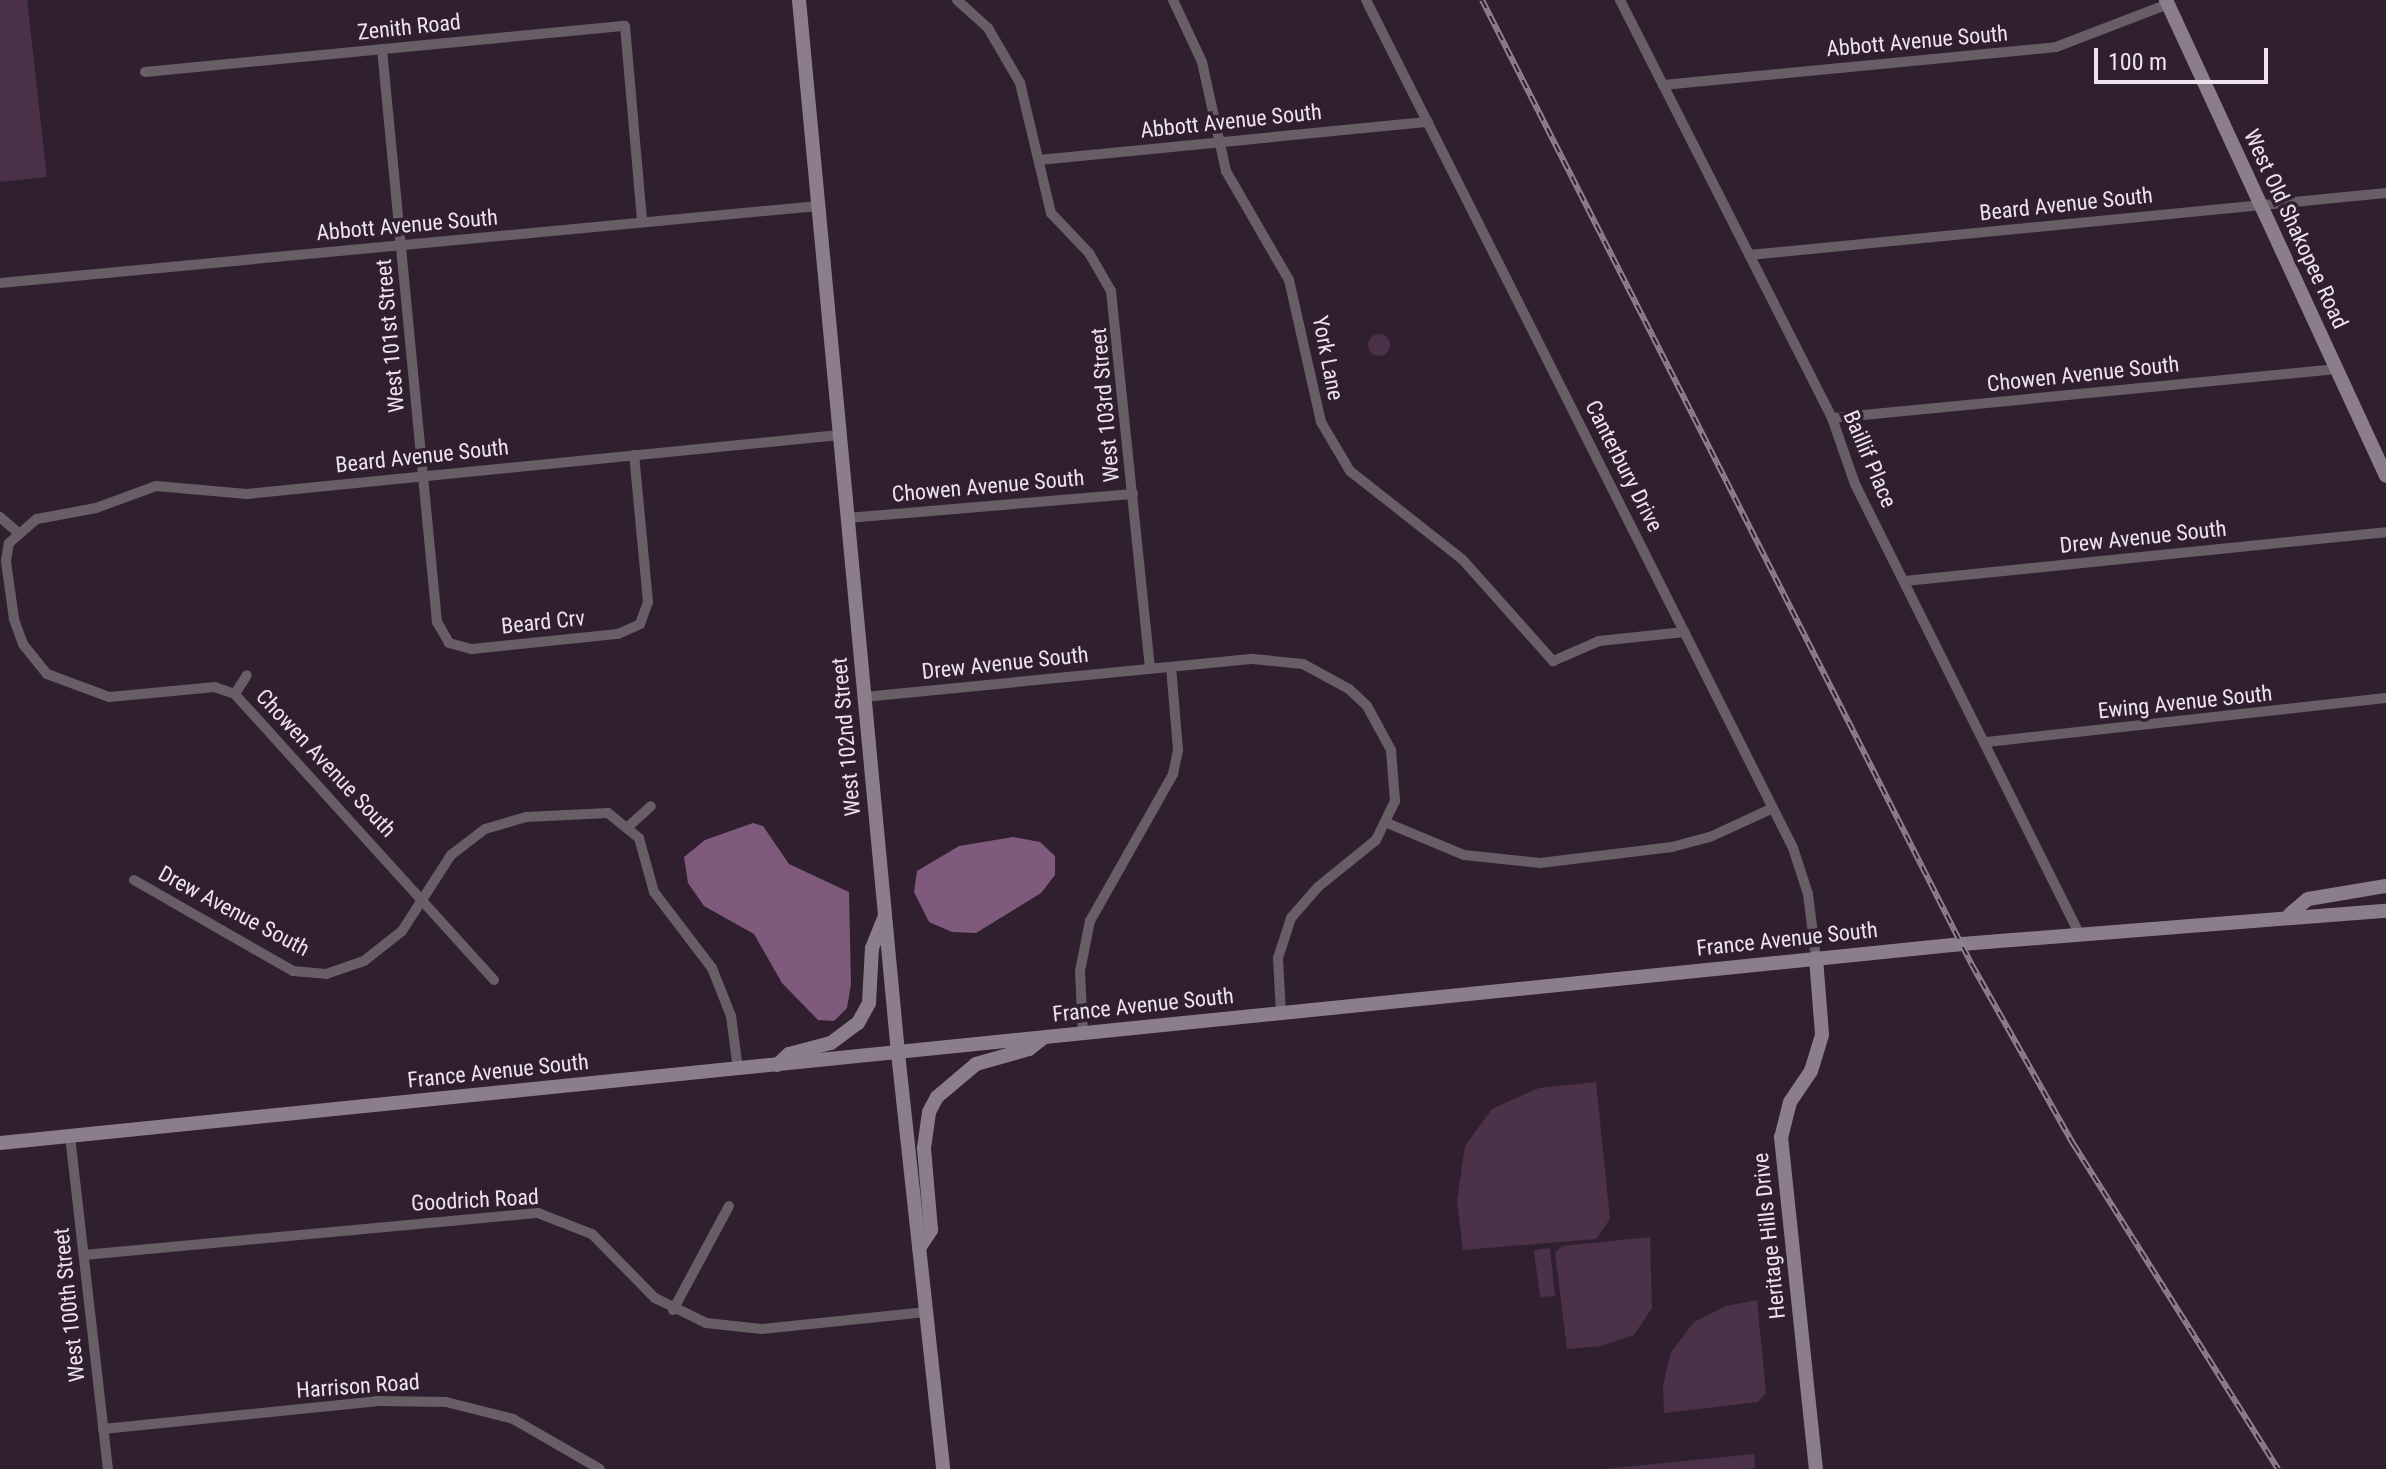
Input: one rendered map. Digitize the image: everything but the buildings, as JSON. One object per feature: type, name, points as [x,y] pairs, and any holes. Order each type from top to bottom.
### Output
[{"type":"main road","name":"West 102nd Street","points":[[799,0],[898,1053],[943,1469]]},
{"type":"main road","name":"West Old Shakopee Road","points":[[2167,2],[2386,476]]},
{"type":"main road","name":"France Avenue South","points":[[2290,914],[2308,899],[2386,886]]},
{"type":"main road","name":"France Avenue South","points":[[0,1143],[1816,958],[2290,914],[2317,918],[2386,911]]},
{"type":"main road","points":[[777,1065],[789,1054],[831,1043],[858,1023],[869,1003],[872,948],[885,916]]},
{"type":"main road","name":"Heritage Hills Drive","points":[[1816,958],[1822,1035],[1781,1137],[1816,1469]]},
{"type":"main road","points":[[919,1248],[931,1230],[924,1148],[937,1097],[976,1064],[1029,1049],[1043,1038]]},
{"type":"street","name":"West 103rd Street","points":[[957,0],[988,28],[1020,83],[1051,213],[1089,253],[1111,291],[1150,669]]},
{"type":"street","name":"York Lane","points":[[1173,0],[1202,62],[1226,171],[1289,280],[1321,422],[1350,471],[1462,559],[1553,661],[1599,641],[1685,632]]},
{"type":"street","name":"Canterbury Drive","points":[[1366,0],[1773,808],[1802,870],[1816,958]]},
{"type":"street","name":"Baillif Place","points":[[1620,0],[1832,418],[1855,484],[1987,742],[2080,935]]},
{"type":"street","name":"Abbott Avenue South","points":[[1663,85],[2056,47],[2167,2]]},
{"type":"street","name":"Zenith Road","points":[[145,72],[625,26],[642,222]]},
{"type":"street","name":"West 101st Street","points":[[382,49],[424,476]]},
{"type":"street","name":"Abbott Avenue South","points":[[1039,160],[1428,122]]},
{"type":"street","name":"Beard Avenue South","points":[[1749,255],[2386,193]]},
{"type":"street","name":"Abbott Avenue South","points":[[0,283],[818,206]]},
{"type":"street","name":"Chowen Avenue South","points":[[1832,418],[2337,369]]},
{"type":"street","name":"Beard Avenue South","points":[[17,532],[37,519],[96,508],[156,486],[247,494],[839,435]]},
{"type":"street","name":"Beard Crv","points":[[424,476],[437,622],[449,643],[472,649],[618,634],[640,624],[648,602],[634,455]]},
{"type":"street","name":"Chowen Avenue South","points":[[847,518],[1133,494]]},
{"type":"street","points":[[0,517],[17,532]]},
{"type":"street","name":"Chowen Avenue South","points":[[17,532],[6,561],[14,619],[23,644],[47,674],[109,697],[215,687],[235,694],[423,896],[494,980]]},
{"type":"street","name":"Drew Avenue South","points":[[1905,581],[2386,532]]},
{"type":"street","points":[[1083,1033],[1080,971],[1090,921],[1173,774],[1177,737],[1171,667],[1253,659],[1308,666],[1349,689],[1381,727],[1396,779],[1387,823],[1361,856],[1318,887],[1291,918],[1278,958],[1281,1014]]},
{"type":"street","name":"Drew Avenue South","points":[[864,697],[1171,667]]},
{"type":"street","points":[[235,694],[247,675]]},
{"type":"street","name":"Ewing Avenue South","points":[[1987,742],[2386,698]]},
{"type":"street","points":[[651,806],[630,825],[639,838],[654,892],[698,946],[723,991],[738,1069]]},
{"type":"street","points":[[1387,823],[1464,855],[1540,863],[1672,847],[1710,837],[1773,808]]},
{"type":"street","name":"Drew Avenue South","points":[[134,880],[293,971],[309,974],[342,970],[385,947],[417,912],[423,896],[451,855],[485,829],[505,822],[595,811],[630,825]]},
{"type":"street","name":"West 100th Street","points":[[70,1136],[108,1469]]},
{"type":"street","points":[[673,1310],[729,1206]]},
{"type":"street","name":"Goodrich Road","points":[[84,1255],[538,1213],[592,1234],[635,1279],[673,1310],[734,1329],[926,1312]]},
{"type":"street","name":"Harrison Road","points":[[103,1429],[377,1401],[435,1401],[513,1419],[600,1469]]},
{"type":"shaded area","points":[[0,0],[27,0],[47,177],[0,182]]},
{"type":"shaded area","points":[[1375,334],[1383,334],[1390,345],[1383,356],[1375,356],[1368,349],[1368,341]]},
{"type":"shaded area","points":[[753,823],[763,826],[789,864],[849,892],[851,984],[847,1008],[834,1021],[818,1020],[782,983],[754,934],[704,906],[688,883],[684,857],[705,840]]},
{"type":"shaded area","points":[[1013,837],[1040,842],[1055,856],[1055,875],[1041,893],[976,933],[952,932],[929,922],[914,892],[917,871],[959,846]]},
{"type":"shaded area","points":[[1596,1082],[1610,1219],[1596,1239],[1463,1250],[1457,1201],[1465,1146],[1492,1109],[1539,1088]]},
{"type":"shaded area","points":[[1650,1237],[1652,1308],[1634,1335],[1601,1346],[1567,1349],[1555,1253],[1562,1246]]},
{"type":"shaded area","points":[[1550,1248],[1555,1296],[1540,1297],[1534,1250]]},
{"type":"shaded area","points":[[1757,1300],[1766,1393],[1758,1402],[1664,1413],[1663,1385],[1671,1352],[1694,1322],[1726,1306]]},
{"type":"shaded area","points":[[1754,1454],[1755,1468],[1747,1469],[1604,1469]]},
{"type":"railway","points":[[1482,0],[1972,965],[2074,1145],[2278,1469]]}]
